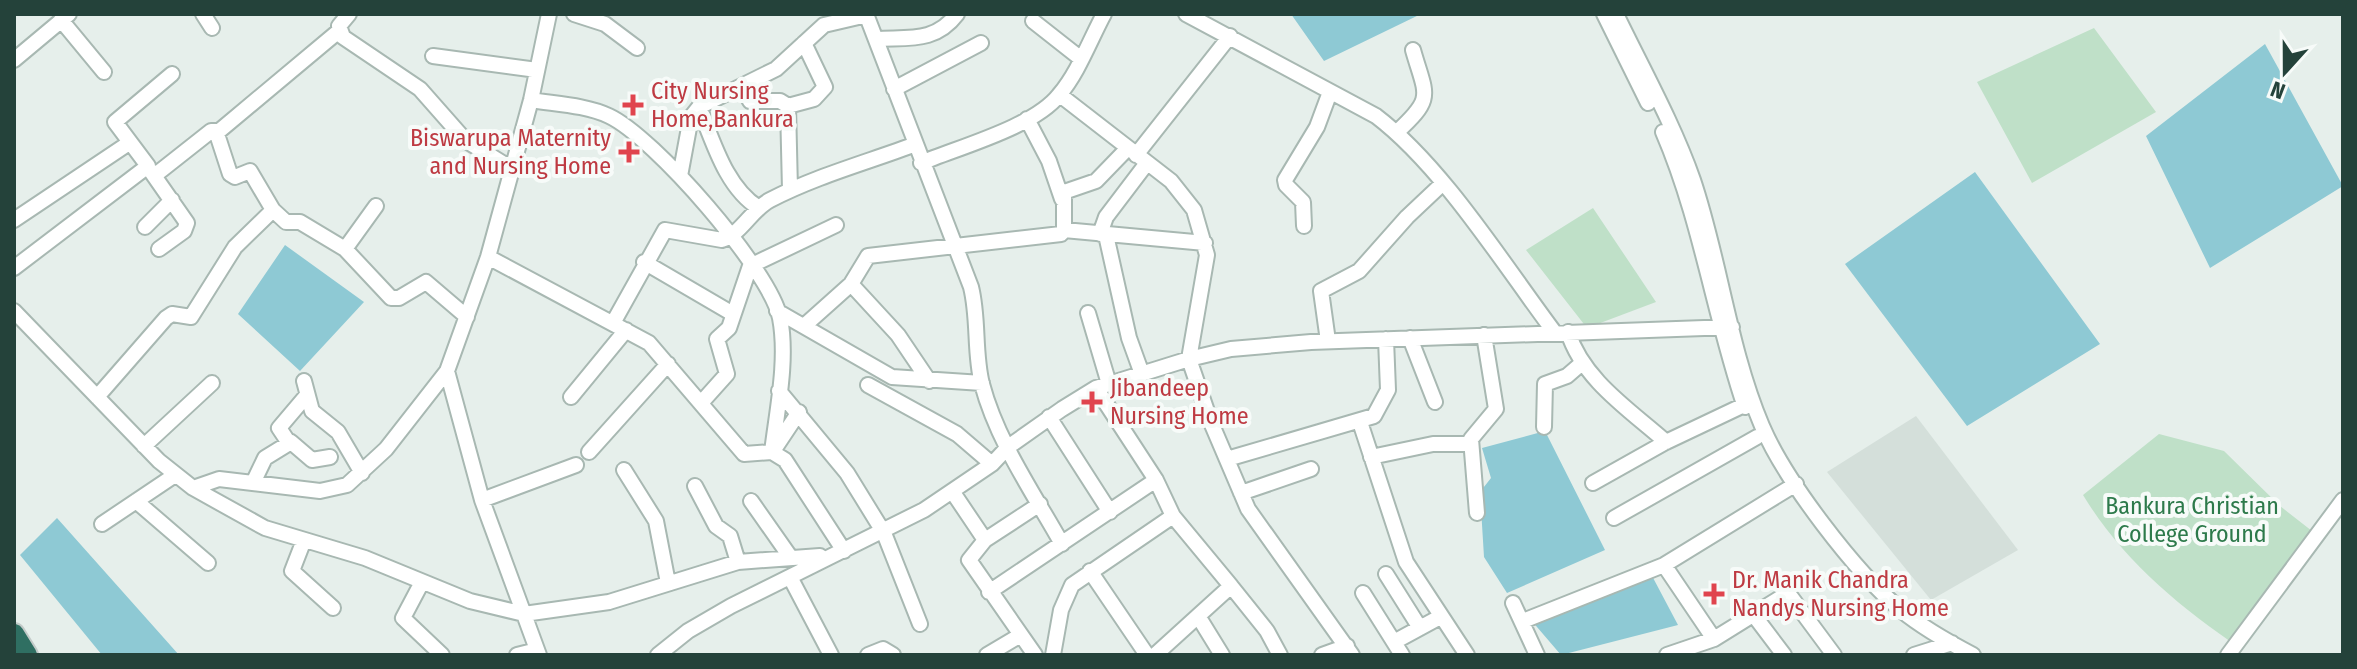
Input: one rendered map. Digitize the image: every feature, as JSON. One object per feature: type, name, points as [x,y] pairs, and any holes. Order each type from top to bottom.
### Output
[{"type":"highway","points":[[14,634],[27,655]]},
{"type":"street","points":[[203,14],[212,28]]},
{"type":"street","points":[[14,268],[211,131],[218,132],[340,30],[349,14]]},
{"type":"street","points":[[193,488],[219,479],[320,491],[347,485],[362,473],[447,371],[488,257],[531,100],[549,14]]},
{"type":"street","points":[[680,176],[691,117],[699,107],[776,69],[824,25],[866,14],[921,163],[956,246],[977,310],[982,383],[1008,447],[1062,544]]},
{"type":"street","points":[[876,39],[933,35],[945,29],[957,14]]},
{"type":"street","points":[[921,163],[1027,119],[1060,95],[1104,14]]},
{"type":"street","points":[[1186,14],[1376,116],[1397,132],[1561,332],[1582,363],[1605,389],[1666,442]]},
{"type":"street","points":[[1604,14],[1664,135],[1682,180],[1726,327],[1762,427],[1793,486],[1829,544],[1885,607],[1910,629],[1950,649],[1973,655]]},
{"type":"street","points":[[1616,14],[1689,168],[1744,405],[1757,437],[1793,486]]},
{"type":"street","points":[[581,15],[616,30],[637,48]]},
{"type":"street","points":[[14,60],[65,17],[104,72]]},
{"type":"street","points":[[1033,21],[1080,58]]},
{"type":"street","points":[[340,30],[368,57],[430,98],[465,140],[512,169]]},
{"type":"street","points":[[1142,374],[1129,338],[1103,234],[1106,217],[1137,156],[1230,36]]},
{"type":"street","points":[[742,87],[750,101],[780,101],[788,106],[814,99],[825,87],[821,71],[804,43]]},
{"type":"street","points":[[894,89],[981,43]]},
{"type":"street","points":[[1397,132],[1421,110],[1426,97],[1413,50]]},
{"type":"street","points":[[433,56],[537,70]]},
{"type":"street","points":[[159,249],[186,226],[172,200],[129,143],[116,120],[172,74]]},
{"type":"street","points":[[1304,226],[1303,202],[1285,180],[1317,127],[1330,92]]},
{"type":"street","points":[[1060,95],[1184,194],[1194,210],[1205,243],[1206,274],[1189,359],[1254,520],[1350,650],[1322,655]]},
{"type":"street","points":[[531,100],[609,116],[703,198],[750,266],[777,311],[781,347],[772,452]]},
{"type":"street","points":[[788,106],[790,190]]},
{"type":"street","points":[[699,107],[735,184],[748,202],[759,208]]},
{"type":"street","points":[[1027,119],[1049,161],[1062,199],[1064,230]]},
{"type":"street","points":[[218,132],[230,174],[235,177],[250,171],[273,210],[288,223],[304,223],[345,249],[391,298],[399,298],[426,282],[467,317]]},
{"type":"street","points":[[14,220],[129,143]]},
{"type":"street","points":[[571,397],[619,326],[644,262],[663,233],[670,228],[715,240],[730,237],[759,208],[790,190],[916,144]]},
{"type":"street","points":[[1062,199],[1068,190],[1096,181],[1137,156]]},
{"type":"street","points":[[1328,341],[1321,291],[1359,271],[1407,217],[1442,184]]},
{"type":"street","points":[[145,227],[172,200]]},
{"type":"street","points":[[345,249],[376,206]]},
{"type":"street","points":[[97,397],[166,318],[172,314],[191,317],[235,247],[273,210]]},
{"type":"street","points":[[701,403],[727,374],[717,339],[729,328],[750,266],[836,225]]},
{"type":"street","points":[[804,326],[851,284],[868,256],[1051,236],[1064,230],[1205,243]]},
{"type":"street","points":[[488,257],[649,343],[744,454],[772,452],[785,460],[844,551]]},
{"type":"street","points":[[644,262],[733,314]]},
{"type":"street","points":[[851,284],[898,335],[929,381]]},
{"type":"street","points":[[14,311],[144,446],[193,488],[251,523],[365,558],[470,601],[524,614],[609,602],[738,562],[828,556]]},
{"type":"street","points":[[777,311],[881,373],[902,380],[982,383]]},
{"type":"street","points":[[1088,313],[1102,386],[1173,516],[1267,631],[1280,655]]},
{"type":"street","points":[[662,654],[710,619],[828,556],[884,533],[992,464],[1008,447],[1049,417],[1102,386],[1189,359],[1231,349],[1328,341],[1726,327]]},
{"type":"street","points":[[1477,513],[1471,444],[1473,434],[1495,415],[1496,409],[1484,335]]},
{"type":"street","points":[[1410,338],[1435,402]]},
{"type":"street","points":[[1227,459],[1360,422],[1378,412],[1388,390],[1386,339]]},
{"type":"street","points":[[1544,427],[1545,384],[1567,376],[1582,363]]},
{"type":"street","points":[[589,452],[668,364]]},
{"type":"street","points":[[447,371],[482,500],[538,653],[517,655]]},
{"type":"street","points":[[144,446],[212,383]]},
{"type":"street","points":[[868,385],[957,434],[992,464]]},
{"type":"street","points":[[289,443],[279,428],[305,388],[312,411],[338,432],[362,473]]},
{"type":"street","points":[[779,391],[847,473],[884,533],[920,624]]},
{"type":"street","points":[[1593,483],[1666,442],[1744,405]]},
{"type":"street","points":[[772,452],[799,412]]},
{"type":"street","points":[[1049,417],[1110,512]]},
{"type":"street","points":[[1360,422],[1406,562],[1467,655]]},
{"type":"street","points":[[1614,518],[1757,437]]},
{"type":"street","points":[[253,483],[265,458],[289,443],[296,443],[312,460],[330,457]]},
{"type":"street","points":[[1371,457],[1433,444],[1471,444]]},
{"type":"street","points":[[482,500],[576,465]]},
{"type":"street","points":[[1241,493],[1311,469]]},
{"type":"street","points":[[624,470],[656,521],[668,583]]},
{"type":"street","points":[[102,524],[175,475]]},
{"type":"street","points":[[989,592],[1156,480]]},
{"type":"street","points":[[695,486],[716,526],[730,536],[738,562]]},
{"type":"street","points":[[1523,621],[1664,565],[1793,486]]},
{"type":"street","points":[[952,491],[985,540]]},
{"type":"street","points":[[2228,655],[2343,500]]},
{"type":"street","points":[[136,501],[208,563]]},
{"type":"street","points":[[751,501],[791,558]]},
{"type":"street","points":[[1035,655],[969,560],[985,540],[1040,504]]},
{"type":"street","points":[[1053,655],[1066,592],[1090,571],[1173,516]]},
{"type":"street","points":[[304,540],[292,571],[333,608]]},
{"type":"street","points":[[1664,565],[1714,639]]},
{"type":"street","points":[[1090,571],[1147,655]]},
{"type":"street","points":[[1386,574],[1420,628]]},
{"type":"street","points":[[790,577],[831,655]]},
{"type":"street","points":[[422,582],[403,618],[442,655]]},
{"type":"street","points":[[1155,655],[1231,586]]},
{"type":"street","points":[[1363,593],[1398,649],[1420,628],[1440,617]]},
{"type":"street","points":[[1667,655],[1714,639],[1778,596],[1791,597],[1834,655]]},
{"type":"street","points":[[1513,603],[1537,655]]},
{"type":"street","points":[[1753,614],[1784,655]]},
{"type":"street","points":[[1198,616],[1222,655]]},
{"type":"street","points":[[987,655],[1019,636]]},
{"type":"street","points":[[868,655],[883,649],[893,655]]},
{"type":"street","points":[[1914,655],[1950,649]]},
{"type":"shaded area","points":[[1916,416],[2018,550],[1931,600],[1827,472]]},
{"type":"green space","points":[[2094,28],[2156,112],[2032,183],[1977,82]]},
{"type":"green space","points":[[1593,208],[1656,302],[1587,328],[1526,250]]},
{"type":"green space","name":"Bankura Christian College Ground","points":[[2159,434],[2224,451],[2280,506],[2321,538],[2240,648],[2195,616],[2153,580],[2115,540],[2083,495]]},
{"type":"water","points":[[1291,14],[1421,14],[1324,61]]},
{"type":"water","points":[[2265,44],[2343,186],[2210,268],[2146,136]]},
{"type":"water","points":[[1975,172],[2100,344],[1967,426],[1845,264]]},
{"type":"water","points":[[285,245],[364,302],[300,371],[238,314]]},
{"type":"water","points":[[1545,431],[1605,550],[1507,593],[1484,557],[1480,492],[1491,478],[1482,448]]},
{"type":"water","points":[[57,518],[179,655],[102,655],[20,555]]},
{"type":"water","points":[[1651,574],[1678,625],[1561,655],[1531,620]]},
{"type":"place","name":"City Nursing Home,Bankura","points":[[633,105]]},
{"type":"place","name":"Biswarupa Maternity and Nursing Home","points":[[629,152]]},
{"type":"place","name":"Jibandeep Nursing Home","points":[[1092,402]]},
{"type":"place","name":"Dr. Manik Chandra Nandys Nursing Home","points":[[1714,594]]}]
